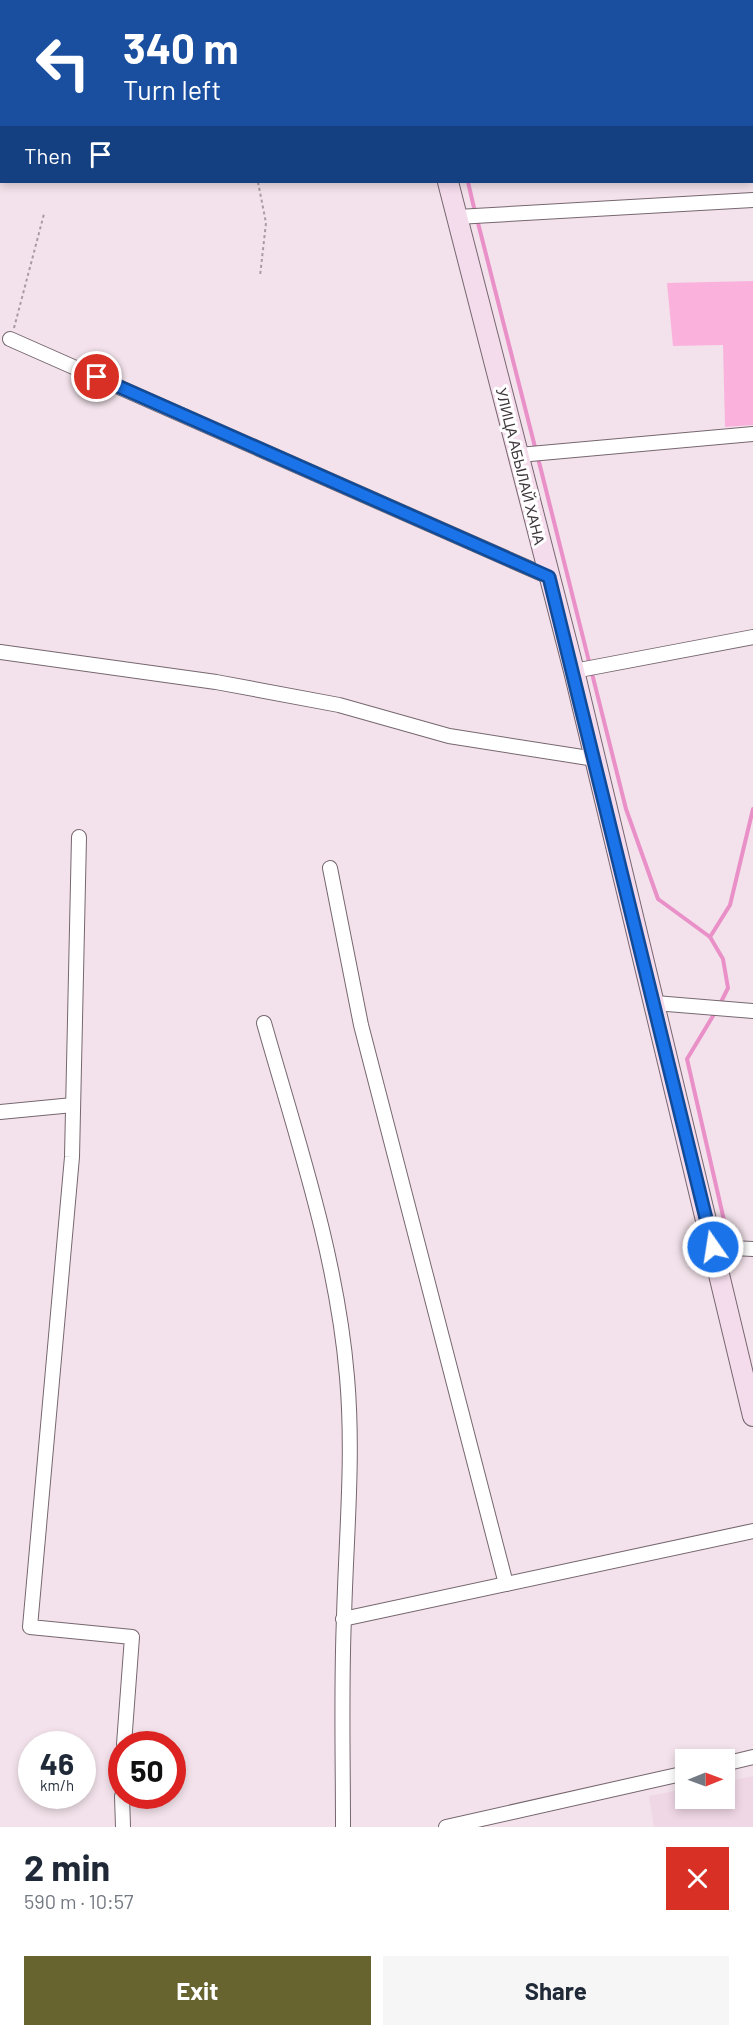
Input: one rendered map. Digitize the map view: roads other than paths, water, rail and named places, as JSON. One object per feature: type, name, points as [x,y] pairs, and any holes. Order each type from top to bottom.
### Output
[{"type":"main road","name":"УЛИЦА АБЫЛАЙ ХАНА","points":[[448,183],[574,671],[753,1416]]},
{"type":"street","points":[[457,217],[753,200]]},
{"type":"street","points":[[10,339],[549,577]]},
{"type":"street","points":[[519,455],[753,435]]},
{"type":"street","points":[[574,671],[753,637]]},
{"type":"street","points":[[0,652],[216,682],[339,705],[449,736],[595,759]]},
{"type":"street","points":[[79,837],[72,1157],[30,1627],[132,1637],[125,1731]]},
{"type":"street","points":[[330,867],[361,1024],[506,1584]]},
{"type":"street","points":[[655,1003],[753,1011]]},
{"type":"street","points":[[264,1023],[318,1211],[335,1291],[347,1376],[350,1474],[344,1619],[343,1827]]},
{"type":"street","points":[[0,1112],[73,1105]]},
{"type":"street","points":[[713,1247],[753,1249]]},
{"type":"street","points":[[344,1619],[753,1531]]},
{"type":"street","points":[[735,1761],[753,1757]]},
{"type":"street","points":[[446,1827],[675,1775]]},
{"type":"street","points":[[122,1809],[123,1827]]},
{"type":"waterway","points":[[468,183],[475,212]]},
{"type":"waterway","points":[[477,219],[536,451]]},
{"type":"waterway","points":[[538,458],[626,809],[658,899],[710,937],[723,959],[728,988],[720,1004]]},
{"type":"waterway","points":[[710,937],[730,905],[753,809]]},
{"type":"waterway","points":[[716,1011],[687,1059],[726,1229]]}]
